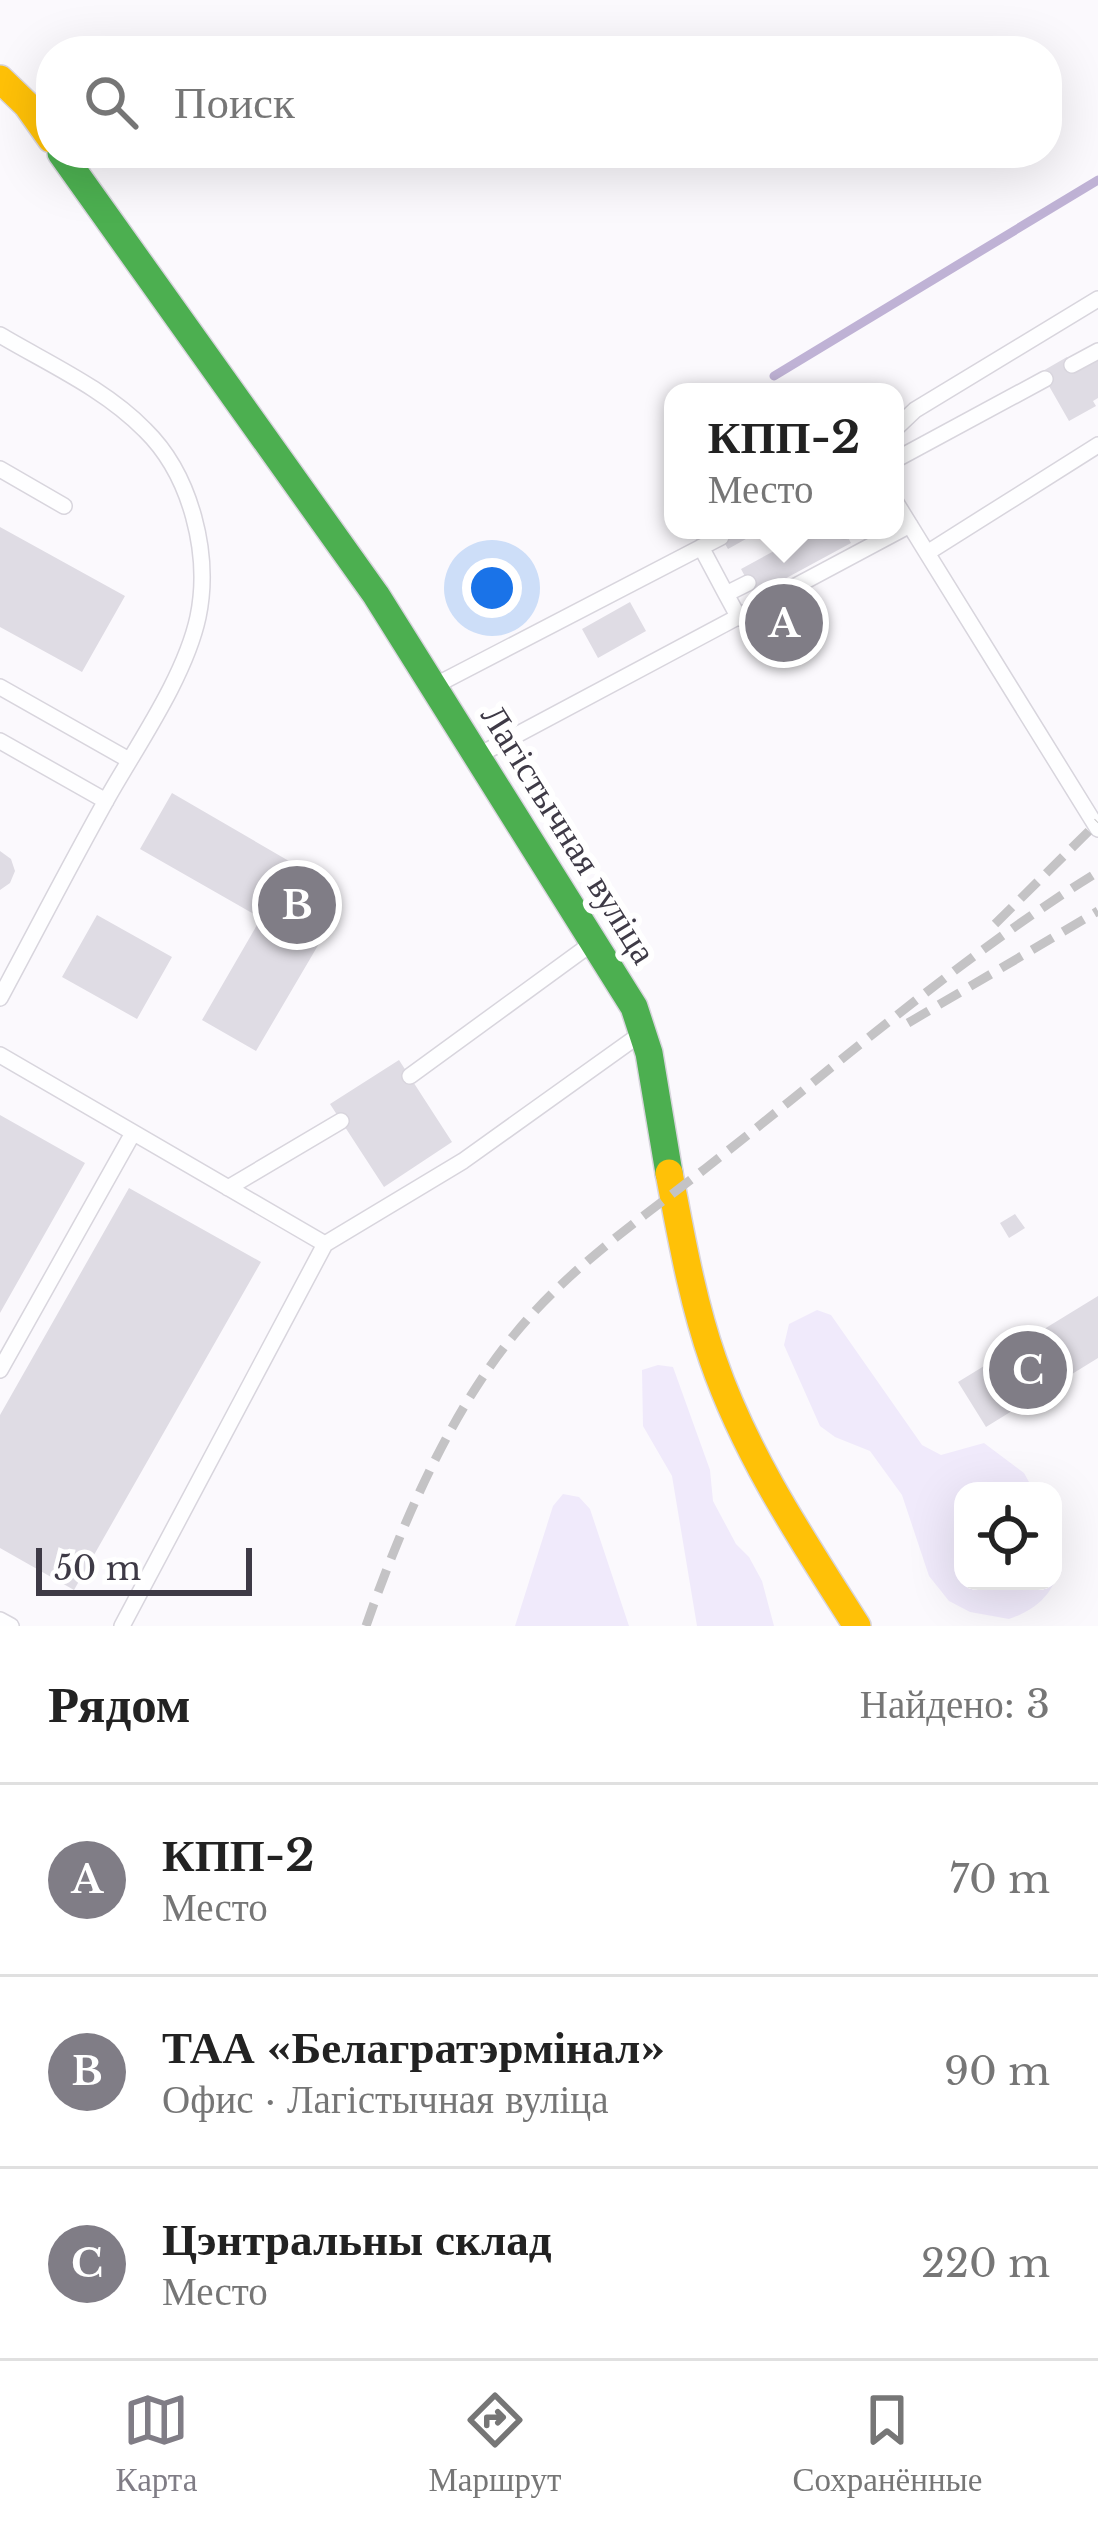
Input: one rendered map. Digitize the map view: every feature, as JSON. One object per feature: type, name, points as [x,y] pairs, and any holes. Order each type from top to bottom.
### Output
[{"type":"street","points":[[0,79],[36,118]]},
{"type":"street","name":"Лагістычная вуліца","points":[[72,168],[376,595],[595,940],[644,1031],[700,1318],[725,1398],[762,1476],[857,1626]]},
{"type":"lane","points":[[904,420],[1098,299]]},
{"type":"lane","points":[[0,335],[111,401],[146,430],[180,479],[199,546],[198,617],[168,688],[0,998]]},
{"type":"lane","points":[[1072,365],[1098,351]]},
{"type":"lane","points":[[904,455],[1045,380]]},
{"type":"lane","points":[[927,553],[1098,445]]},
{"type":"lane","points":[[0,470],[64,506]]},
{"type":"lane","points":[[904,516],[1098,829]]},
{"type":"lane","points":[[904,528],[910,525]]},
{"type":"lane","points":[[436,686],[716,539]]},
{"type":"lane","points":[[479,755],[884,539]]},
{"type":"lane","points":[[701,547],[739,618]]},
{"type":"lane","points":[[726,594],[748,583]]},
{"type":"lane","points":[[0,687],[129,760]]},
{"type":"lane","points":[[0,742],[106,801]]},
{"type":"lane","points":[[410,1076],[595,940]]},
{"type":"lane","points":[[122,1626],[326,1244],[463,1161],[644,1031]]},
{"type":"lane","points":[[0,1055],[326,1244]]},
{"type":"lane","points":[[228,1188],[341,1121]]},
{"type":"lane","points":[[0,1370],[133,1132]]},
{"type":"lane","points":[[0,1620],[10,1626]]},
{"type":"shaded area","points":[[817,1310],[831,1315],[922,1445],[941,1455],[984,1443],[1024,1473],[1029,1482],[954,1482],[954,1590],[1049,1590],[1036,1605],[1009,1619],[970,1612],[949,1601],[929,1576],[902,1495],[870,1451],[820,1426],[784,1345],[789,1324]]},
{"type":"shaded area","points":[[673,1367],[710,1470],[713,1501],[762,1581],[774,1626],[697,1626],[672,1476],[643,1426],[642,1370]]},
{"type":"shaded area","points":[[563,1494],[579,1497],[590,1509],[629,1626],[515,1626],[553,1506]]},
{"type":"building","points":[[1067,357],[1076,372],[1098,360],[1096,406],[1069,421],[1041,372]]},
{"type":"building","points":[[0,527],[125,596],[82,672],[0,627]]},
{"type":"building","points":[[722,539],[746,539],[728,549]]},
{"type":"building","points":[[768,539],[849,539],[851,543],[755,595],[741,569],[774,551]]},
{"type":"building","points":[[630,602],[646,631],[598,658],[582,629]]},
{"type":"building","points":[[788,606],[800,628],[780,640],[767,617]]},
{"type":"building","points":[[172,793],[332,886],[337,913],[256,1051],[202,1020],[261,918],[140,849]]},
{"type":"building","points":[[0,851],[11,859],[15,871],[0,890]]},
{"type":"building","points":[[97,915],[172,957],[137,1019],[62,977]]},
{"type":"building","points":[[399,1060],[452,1142],[384,1187],[330,1104]]},
{"type":"building","points":[[0,1115],[85,1163],[0,1313]]},
{"type":"building","points":[[129,1188],[261,1262],[74,1590],[0,1548],[0,1415]]},
{"type":"building","points":[[1015,1214],[1025,1228],[1009,1238],[1000,1223]]},
{"type":"building","points":[[1098,1296],[1098,1358],[986,1427],[958,1382]]},
{"type":"waterway","points":[[774,376],[1098,180]]},
{"type":"railway","points":[[995,924],[1098,822]]},
{"type":"railway","points":[[366,1626],[410,1513],[447,1436],[490,1366],[557,1288],[898,1014],[996,940],[1098,872]]},
{"type":"railway","points":[[908,1023],[1098,911]]},
{"type":"traffic: fast","points":[[72,168],[376,595],[634,1007],[649,1053],[669,1173]]},
{"type":"traffic: slow","points":[[0,79],[36,118]]},
{"type":"traffic: slow","points":[[669,1173],[699,1314],[726,1396],[777,1497],[857,1626]]},
{"type":"place","name":"КПП-2","points":[[784,623]]},
{"type":"place","name":"ТАА «Белагратэрмінал»","points":[[297,905]]},
{"type":"place","name":"Цэнтральны склад","points":[[1028,1370]]}]
